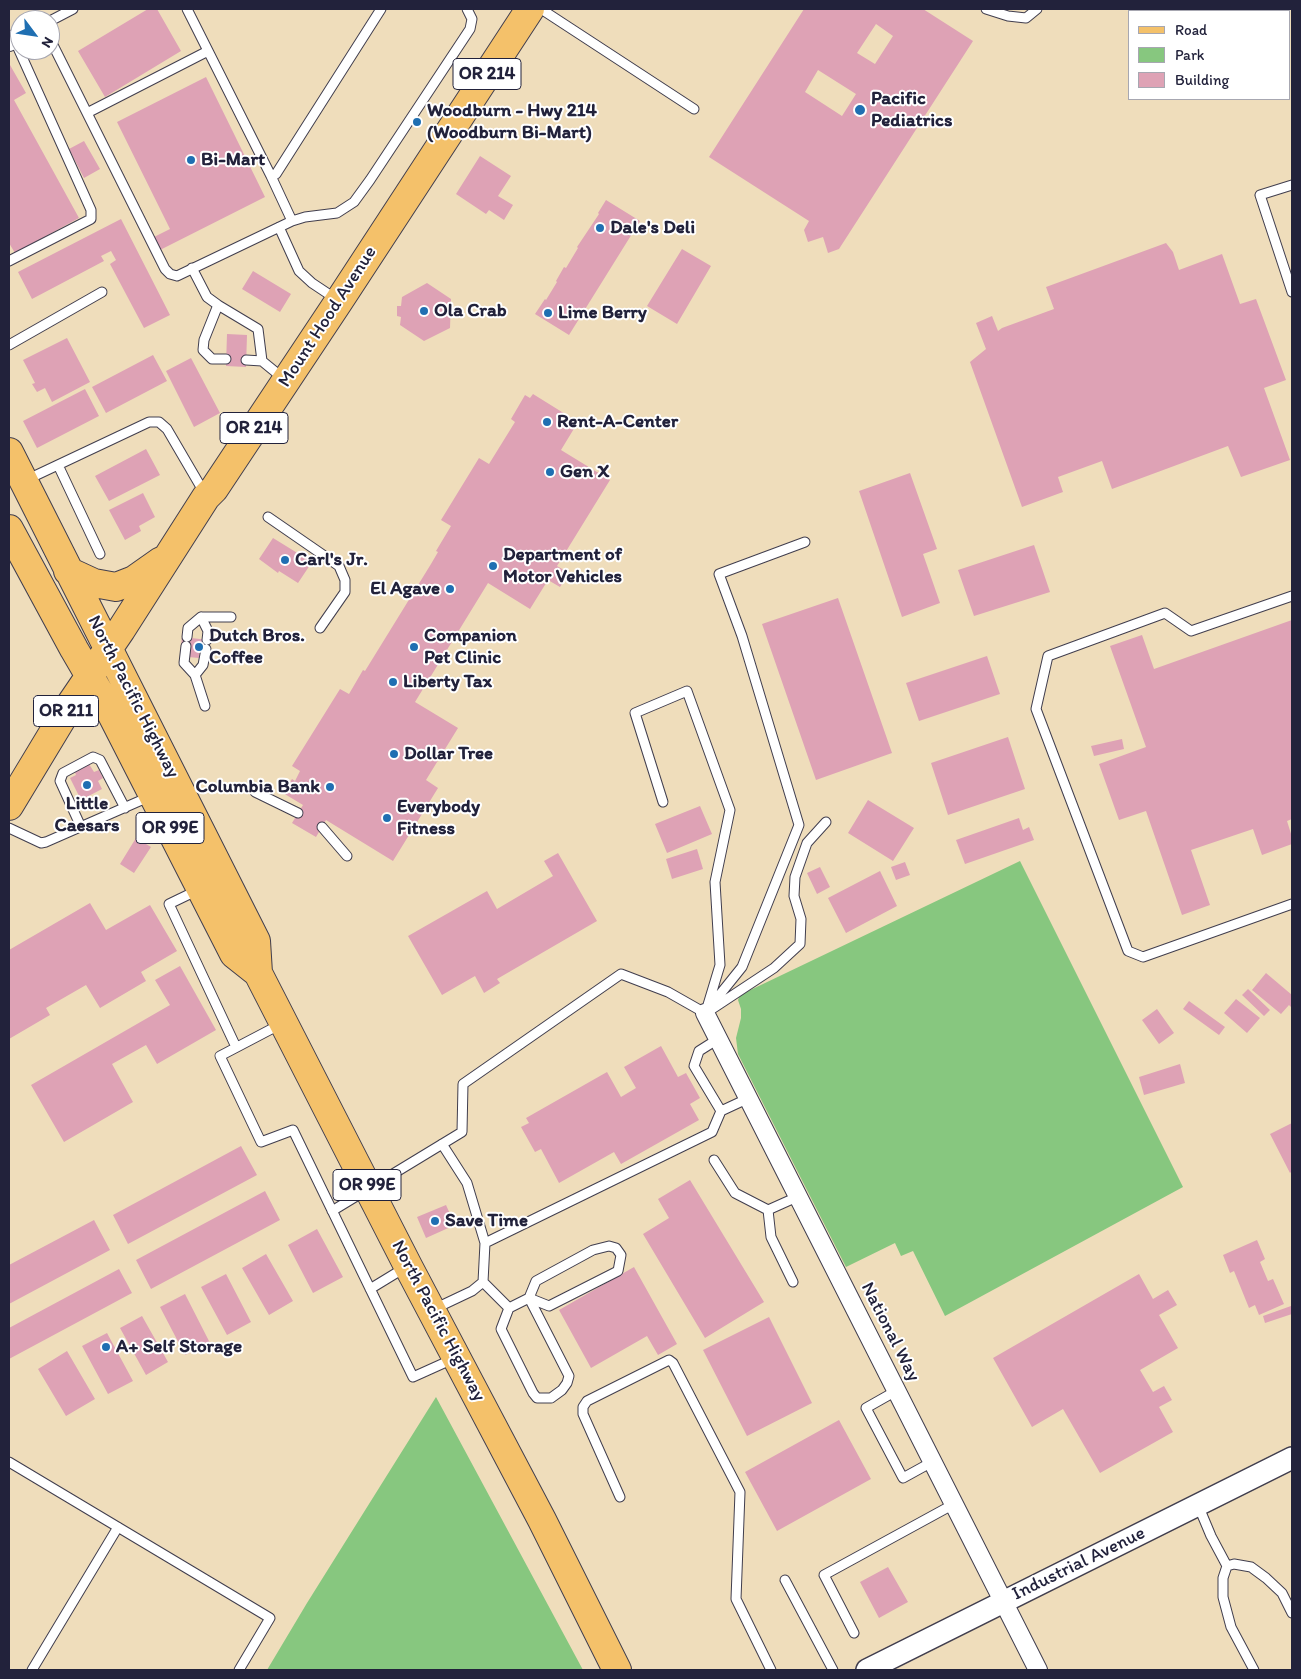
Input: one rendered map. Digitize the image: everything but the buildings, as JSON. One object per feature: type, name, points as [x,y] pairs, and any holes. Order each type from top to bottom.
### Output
[{"type":"main road","name":"Mount Hood Avenue","points":[[108,649],[206,497],[214,488],[339,301],[530,9]]},
{"type":"main road","name":"North Pacific Highway","points":[[9,452],[108,649],[212,882]]},
{"type":"main road","name":"North Pacific Highway","points":[[9,529],[110,711],[153,795],[212,882],[256,941],[258,973],[408,1266],[542,1520],[617,1670]]},
{"type":"main road","name":"OR 214","points":[[68,571],[94,583],[116,587],[134,580],[170,555]]},
{"type":"main road","name":"OR 211","points":[[9,806],[70,705],[108,649]]},
{"type":"street","name":"National Way","points":[[705,1013],[1038,1670]]},
{"type":"street","name":"Industrial Avenue","points":[[867,1670],[1292,1458]]},
{"type":"lane","points":[[60,16],[73,9]]},
{"type":"lane","points":[[187,9],[292,221]]},
{"type":"lane","points":[[271,176],[276,174],[381,9]]},
{"type":"lane","points":[[60,58],[164,268],[170,274],[177,276],[292,221],[305,217],[337,213],[354,202],[470,30],[472,19],[467,9]]},
{"type":"lane","points":[[541,9],[694,109]]},
{"type":"lane","points":[[986,9],[1008,16],[1026,18],[1037,9]]},
{"type":"lane","points":[[87,113],[208,51]]},
{"type":"lane","points":[[9,260],[91,219],[91,210],[23,60]]},
{"type":"lane","points":[[1292,185],[1260,196],[1292,292]]},
{"type":"lane","points":[[279,227],[299,271],[312,284],[339,301]]},
{"type":"lane","points":[[192,268],[207,296],[218,305],[258,329],[262,361]]},
{"type":"lane","points":[[9,345],[102,292]]},
{"type":"lane","points":[[218,305],[204,340],[203,350],[212,359],[226,359]]},
{"type":"lane","points":[[246,360],[262,361],[286,380]]},
{"type":"lane","points":[[24,481],[149,422],[159,422],[167,429],[206,497]]},
{"type":"lane","points":[[58,465],[100,554]]},
{"type":"lane","points":[[268,517],[339,566],[345,580],[345,592],[320,628]]},
{"type":"lane","points":[[705,1013],[742,967],[799,825],[742,636],[719,574],[805,542]]},
{"type":"lane","points":[[1292,596],[1191,631],[1165,613],[1048,656],[1036,709],[1128,951],[1143,957],[1292,904]]},
{"type":"lane","points":[[194,674],[203,665],[208,630],[201,617]]},
{"type":"lane","points":[[205,706],[194,674],[184,663],[188,628],[201,617],[230,617]]},
{"type":"lane","points":[[663,802],[635,713],[687,691],[730,810],[715,882],[720,965],[705,1013]]},
{"type":"lane","points":[[81,827],[60,780],[63,773],[93,757],[100,760],[125,808]]},
{"type":"lane","points":[[255,792],[298,813]]},
{"type":"lane","points":[[9,828],[41,843],[46,842],[153,795]]},
{"type":"lane","points":[[705,1013],[774,968],[800,944],[801,919],[794,896],[795,877],[807,843],[826,822]]},
{"type":"lane","points":[[322,826],[347,856]]},
{"type":"lane","points":[[212,882],[169,904],[236,1047]]},
{"type":"lane","points":[[332,1211],[462,1132],[463,1084],[621,974],[668,992],[705,1013]]},
{"type":"lane","points":[[283,1022],[220,1056],[261,1142],[293,1130],[413,1377],[457,1358]]},
{"type":"lane","points":[[718,1039],[699,1051],[694,1066],[721,1111]]},
{"type":"lane","points":[[486,1243],[712,1132],[721,1111],[748,1098]]},
{"type":"lane","points":[[432,1310],[472,1291],[483,1282],[486,1243],[468,1183],[442,1144]]},
{"type":"lane","points":[[714,1160],[735,1193],[768,1210]]},
{"type":"lane","points":[[768,1210],[797,1197]]},
{"type":"lane","points":[[768,1210],[771,1237],[793,1282]]},
{"type":"lane","points":[[529,1298],[550,1306],[618,1271],[621,1255],[616,1248],[609,1246],[593,1250],[536,1281],[529,1298],[509,1308],[501,1329],[533,1393],[537,1398],[551,1398],[562,1390],[569,1376],[529,1298]]},
{"type":"lane","points":[[370,1289],[408,1266]]},
{"type":"lane","points":[[483,1282],[509,1308]]},
{"type":"lane","points":[[620,1496],[583,1414],[583,1407],[587,1402],[669,1360],[673,1362],[740,1492],[736,1599],[771,1670]]},
{"type":"lane","points":[[896,1391],[866,1408],[903,1478],[932,1462]]},
{"type":"lane","points":[[9,1462],[270,1618],[238,1670]]},
{"type":"lane","points":[[854,1633],[824,1575],[954,1504]]},
{"type":"lane","points":[[1198,1505],[1211,1536],[1227,1566],[1223,1578],[1223,1597],[1231,1627],[1254,1670]]},
{"type":"lane","points":[[32,1670],[118,1527]]},
{"type":"lane","points":[[1227,1566],[1234,1564],[1251,1567],[1282,1592],[1292,1613]]},
{"type":"lane","points":[[785,1580],[834,1670]]},
{"type":"green space","points":[[1020,861],[1183,1187],[945,1316],[913,1251],[901,1256],[895,1243],[846,1267],[738,1054],[736,1038],[741,1018],[741,1009],[738,1000],[740,995]]},
{"type":"green space","points":[[436,1397],[583,1670],[267,1670],[307,1603]]},
{"type":"place","name":"Pacific Pediatrics","points":[[860,110]]},
{"type":"place","name":"Woodburn - Hwy 214 (Woodburn Bi-Mart)","points":[[417,122]]},
{"type":"place","name":"Bi-Mart","points":[[191,160]]},
{"type":"place","name":"Dale's Deli","points":[[600,228]]},
{"type":"place","name":"Ola Crab","points":[[424,311]]},
{"type":"place","name":"Lime Berry","points":[[548,313]]},
{"type":"place","name":"Rent-A-Center","points":[[547,422]]},
{"type":"place","name":"Gen X","points":[[550,472]]},
{"type":"place","name":"Carl's Jr.","points":[[285,560]]},
{"type":"place","name":"Department of Motor Vehicles","points":[[493,566]]},
{"type":"place","name":"El Agave","points":[[450,589]]},
{"type":"place","name":"Dutch Bros. Coffee","points":[[199,647]]},
{"type":"place","name":"Companion Pet Clinic","points":[[414,647]]},
{"type":"place","name":"Liberty Tax","points":[[393,682]]},
{"type":"place","name":"Dollar Tree","points":[[394,754]]},
{"type":"place","name":"Little Caesars","points":[[87,785]]},
{"type":"place","name":"Columbia Bank","points":[[330,787]]},
{"type":"place","name":"Everybody Fitness","points":[[387,818]]},
{"type":"place","name":"Save Time","points":[[435,1221]]},
{"type":"place","name":"A+ Self Storage","points":[[106,1347]]}]
